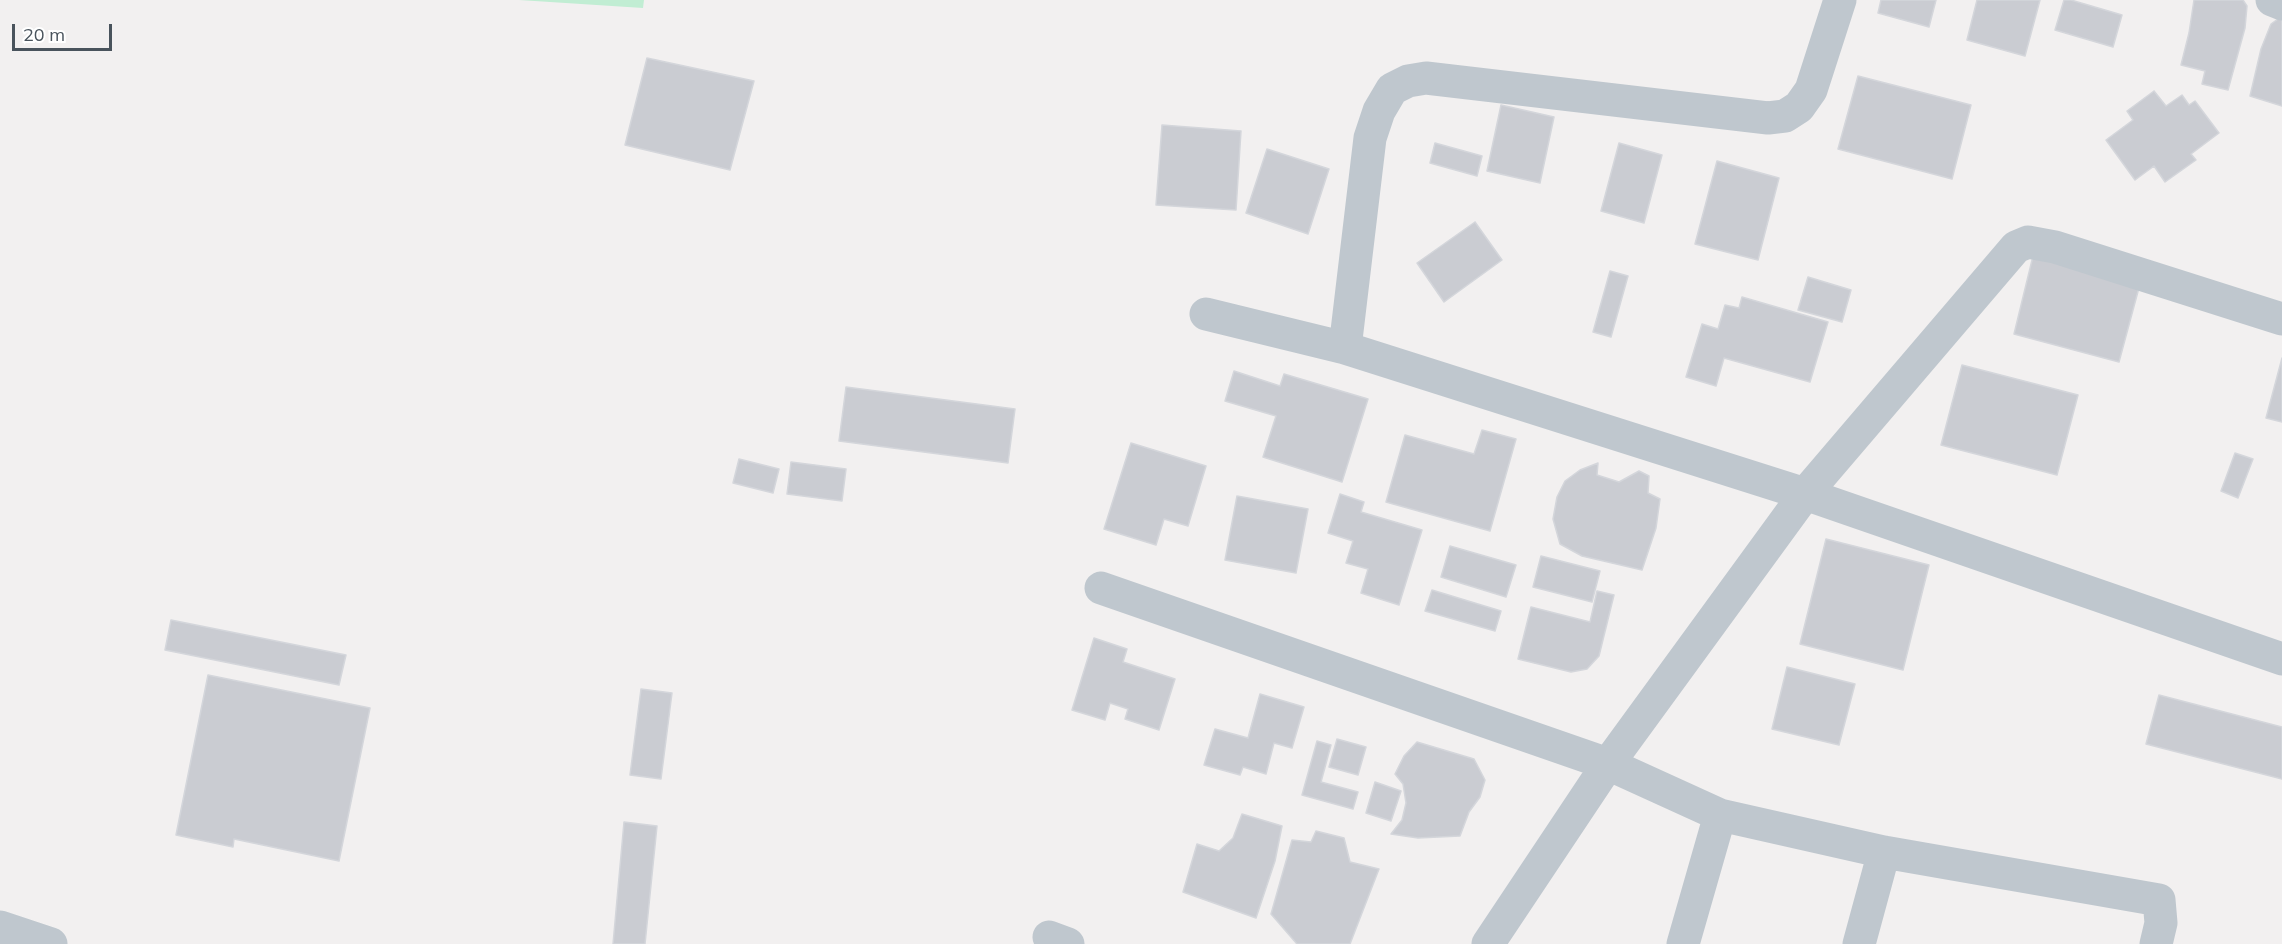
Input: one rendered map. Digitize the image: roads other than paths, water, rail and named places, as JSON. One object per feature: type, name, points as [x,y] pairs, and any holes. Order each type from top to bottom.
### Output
[{"type":"street","points":[[1345,348],[1370,138],[1379,111],[1392,89],[1408,81],[1426,78],[1768,118],[1785,116],[1799,107],[1811,90],[1840,0]]},
{"type":"street","points":[[2272,0],[2282,3]]},
{"type":"street","points":[[1488,944],[1608,764],[1805,494],[2016,247],[2028,242],[2055,247],[2282,319]]},
{"type":"street","points":[[1206,314],[1345,348],[1805,494],[2282,659]]},
{"type":"street","points":[[1101,588],[1608,764],[1720,815],[1884,852],[2159,900],[2161,923],[2156,944]]},
{"type":"street","points":[[1683,944],[1720,815]]},
{"type":"street","points":[[1859,944],[1884,852]]},
{"type":"street","points":[[0,927],[51,944]]}]
